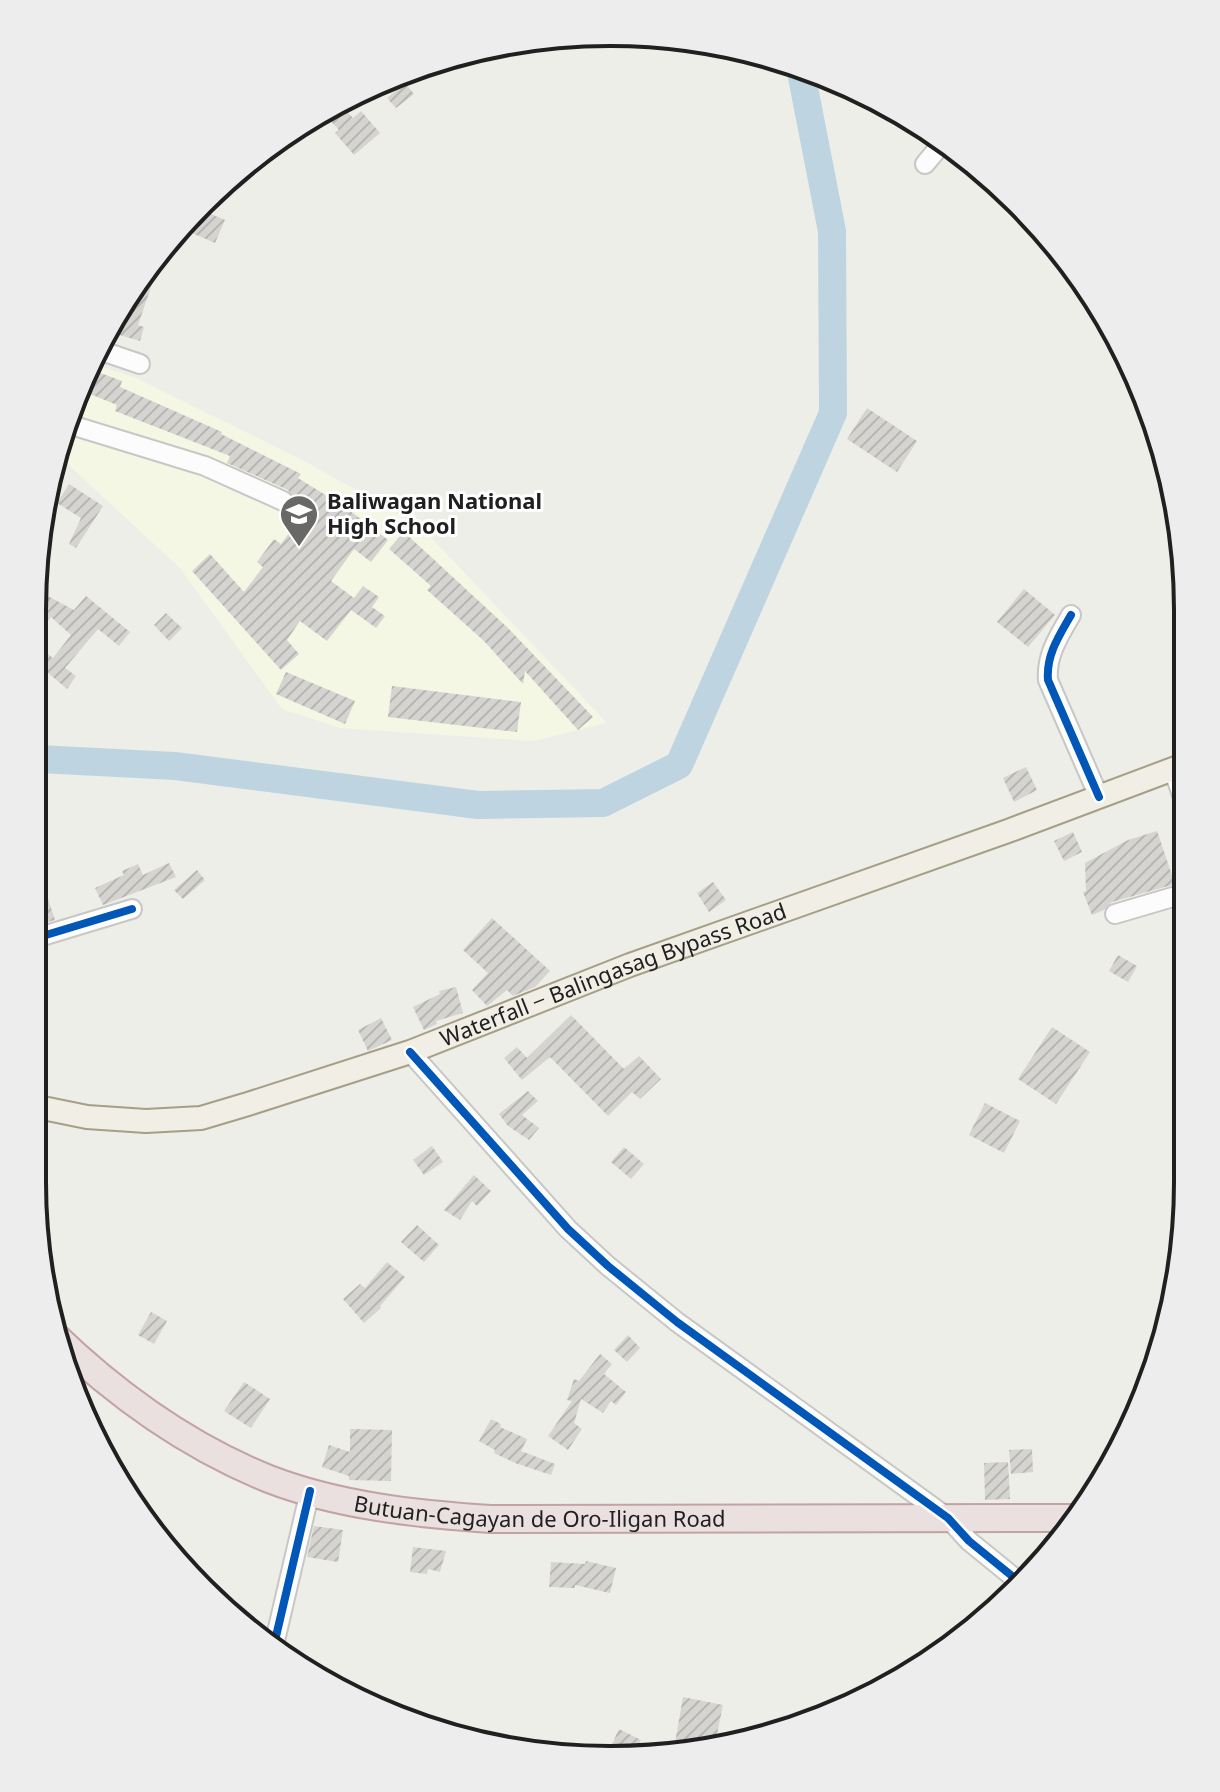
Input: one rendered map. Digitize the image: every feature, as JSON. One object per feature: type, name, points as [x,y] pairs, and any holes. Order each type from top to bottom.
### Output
[{"type":"highway","name":"Butuan-Cagayan de Oro-Iligan Road","points":[[73,1353],[105,1383],[186,1437],[270,1479],[310,1491],[429,1515],[491,1519],[1062,1518]]},
{"type":"main road","name":"Waterfall ‒ Balingasag Bypass Road","points":[[46,1109],[87,1117],[131,1120],[201,1118],[410,1052],[630,965],[1174,769]]},
{"type":"street","points":[[925,164],[936,151]]},
{"type":"street","points":[[108,353],[140,364]]},
{"type":"street","points":[[77,427],[205,466],[283,501]]},
{"type":"street","points":[[1071,615],[1052,649],[1047,666],[1048,680],[1099,797]]},
{"type":"street","points":[[1115,914],[1174,897]]},
{"type":"street","points":[[46,935],[132,909]]},
{"type":"street","points":[[410,1052],[568,1229],[608,1266],[677,1322],[948,1518],[969,1541],[1013,1577]]},
{"type":"street","points":[[276,1636],[310,1491]]},
{"type":"shaded area","name":"Baliwagan National High School","points":[[101,367],[134,377],[308,463],[421,527],[607,723],[533,741],[341,728],[282,709],[180,568],[66,462]]},
{"type":"building","points":[[406,84],[414,94],[396,108],[387,98]]},
{"type":"building","points":[[361,111],[380,133],[354,155],[335,133],[339,130],[330,121],[347,112],[353,118]]},
{"type":"building","points":[[209,213],[225,220],[215,243],[191,233]]},
{"type":"building","points":[[154,280],[138,325],[144,327],[140,341],[118,335]]},
{"type":"building","points":[[99,372],[122,381],[120,387],[222,432],[301,474],[298,478],[345,507],[388,540],[371,562],[354,549],[331,581],[354,598],[363,586],[379,597],[372,607],[385,616],[376,628],[351,610],[327,641],[300,621],[287,640],[299,654],[281,670],[192,571],[210,554],[244,592],[263,567],[257,562],[274,539],[281,544],[308,507],[295,501],[288,490],[227,463],[230,456],[115,411],[117,405],[89,394]]},
{"type":"building","points":[[867,408],[917,441],[897,472],[847,439]]},
{"type":"building","points":[[69,484],[103,506],[76,548],[69,544],[81,518],[57,503]]},
{"type":"building","points":[[404,532],[508,628],[593,717],[578,730],[525,671],[523,684],[484,641],[427,590],[431,586],[389,549]]},
{"type":"building","points":[[1024,589],[1055,615],[1028,647],[997,622]]},
{"type":"building","points":[[46,595],[74,610],[86,596],[130,632],[119,646],[98,629],[65,668],[76,676],[67,689],[46,671],[46,653],[53,658],[71,635],[51,617],[46,624]]},
{"type":"building","points":[[166,613],[182,628],[169,641],[154,625]]},
{"type":"building","points":[[286,672],[355,701],[345,724],[276,694]]},
{"type":"building","points":[[392,686],[521,702],[517,732],[388,717]]},
{"type":"building","points":[[1026,767],[1037,790],[1014,802],[1003,778]]},
{"type":"building","points":[[1157,831],[1174,884],[1112,902],[1092,915],[1083,892],[1086,891],[1085,863],[1128,840]]},
{"type":"building","points":[[1073,832],[1082,852],[1064,861],[1054,841]]},
{"type":"building","points":[[169,863],[176,877],[103,905],[95,888],[124,875],[122,871],[138,864],[143,875]]},
{"type":"building","points":[[197,870],[205,880],[183,899],[174,890]]},
{"type":"building","points":[[713,882],[726,900],[709,912],[697,893]]},
{"type":"building","points":[[46,900],[55,920],[46,922]]},
{"type":"building","points":[[492,918],[550,971],[535,987],[513,996],[507,990],[487,1006],[472,990],[488,973],[463,950]]},
{"type":"building","points":[[1118,955],[1137,966],[1128,982],[1109,971]]},
{"type":"building","points":[[456,987],[463,1013],[436,1021],[437,1024],[424,1030],[413,1007],[440,994],[439,991]]},
{"type":"building","points":[[571,1015],[624,1069],[639,1056],[661,1079],[640,1099],[632,1092],[608,1116],[550,1057],[522,1080],[504,1058],[517,1047],[527,1058]]},
{"type":"building","points":[[381,1018],[392,1040],[368,1051],[358,1030]]},
{"type":"building","points":[[1052,1027],[1090,1052],[1056,1104],[1018,1079]]},
{"type":"building","points":[[528,1091],[538,1101],[522,1115],[539,1128],[529,1140],[508,1126],[499,1114]]},
{"type":"building","points":[[985,1103],[1020,1121],[1004,1153],[969,1135]]},
{"type":"building","points":[[432,1146],[443,1162],[424,1175],[413,1160]]},
{"type":"building","points":[[624,1147],[644,1164],[631,1179],[611,1162]]},
{"type":"building","points":[[474,1175],[491,1191],[477,1206],[472,1201],[460,1220],[444,1210]]},
{"type":"building","points":[[417,1225],[439,1245],[424,1262],[401,1242]]},
{"type":"building","points":[[387,1262],[405,1277],[381,1308],[364,1323],[343,1299],[360,1284],[365,1288]]},
{"type":"building","points":[[151,1312],[167,1321],[154,1344],[138,1335]]},
{"type":"building","points":[[628,1335],[640,1348],[627,1362],[614,1350]]},
{"type":"building","points":[[600,1354],[612,1364],[604,1374],[626,1392],[616,1405],[611,1401],[603,1413],[581,1399],[574,1423],[582,1429],[568,1450],[548,1436],[572,1401],[567,1400],[574,1379],[579,1381]]},
{"type":"building","points":[[244,1382],[270,1399],[251,1428],[224,1411]]},
{"type":"building","points":[[491,1419],[501,1424],[500,1427],[527,1439],[521,1451],[555,1464],[551,1475],[515,1463],[494,1453],[495,1450],[479,1441]]},
{"type":"building","points":[[350,1429],[392,1430],[391,1481],[349,1480],[349,1476],[322,1467],[329,1445],[350,1452]]},
{"type":"building","points":[[1032,1449],[1033,1472],[1011,1474],[1009,1450]]},
{"type":"building","points":[[1008,1462],[1010,1499],[985,1500],[984,1463]]},
{"type":"building","points":[[314,1526],[343,1530],[338,1562],[307,1557]]},
{"type":"building","points":[[413,1547],[446,1551],[440,1572],[428,1569],[427,1574],[410,1572]]},
{"type":"building","points":[[586,1561],[616,1568],[610,1593],[575,1585],[575,1588],[549,1587],[551,1562],[585,1564]]},
{"type":"building","points":[[683,1697],[723,1705],[717,1736],[675,1742]]},
{"type":"building","points":[[619,1729],[641,1740],[638,1745],[611,1746]]},
{"type":"waterway","points":[[46,759],[175,766],[478,805],[603,803],[679,765],[833,413],[832,231],[803,80]]},
{"type":"cycle path","points":[[1071,615],[1051,654],[1048,680],[1099,797]]},
{"type":"cycle path","points":[[46,935],[132,909]]},
{"type":"cycle path","points":[[410,1052],[568,1229],[608,1266],[677,1322],[948,1518],[969,1541],[1013,1577]]},
{"type":"cycle path","points":[[276,1636],[310,1491]]},
{"type":"place","name":"Baliwagan National High School","points":[[299,548]]}]
